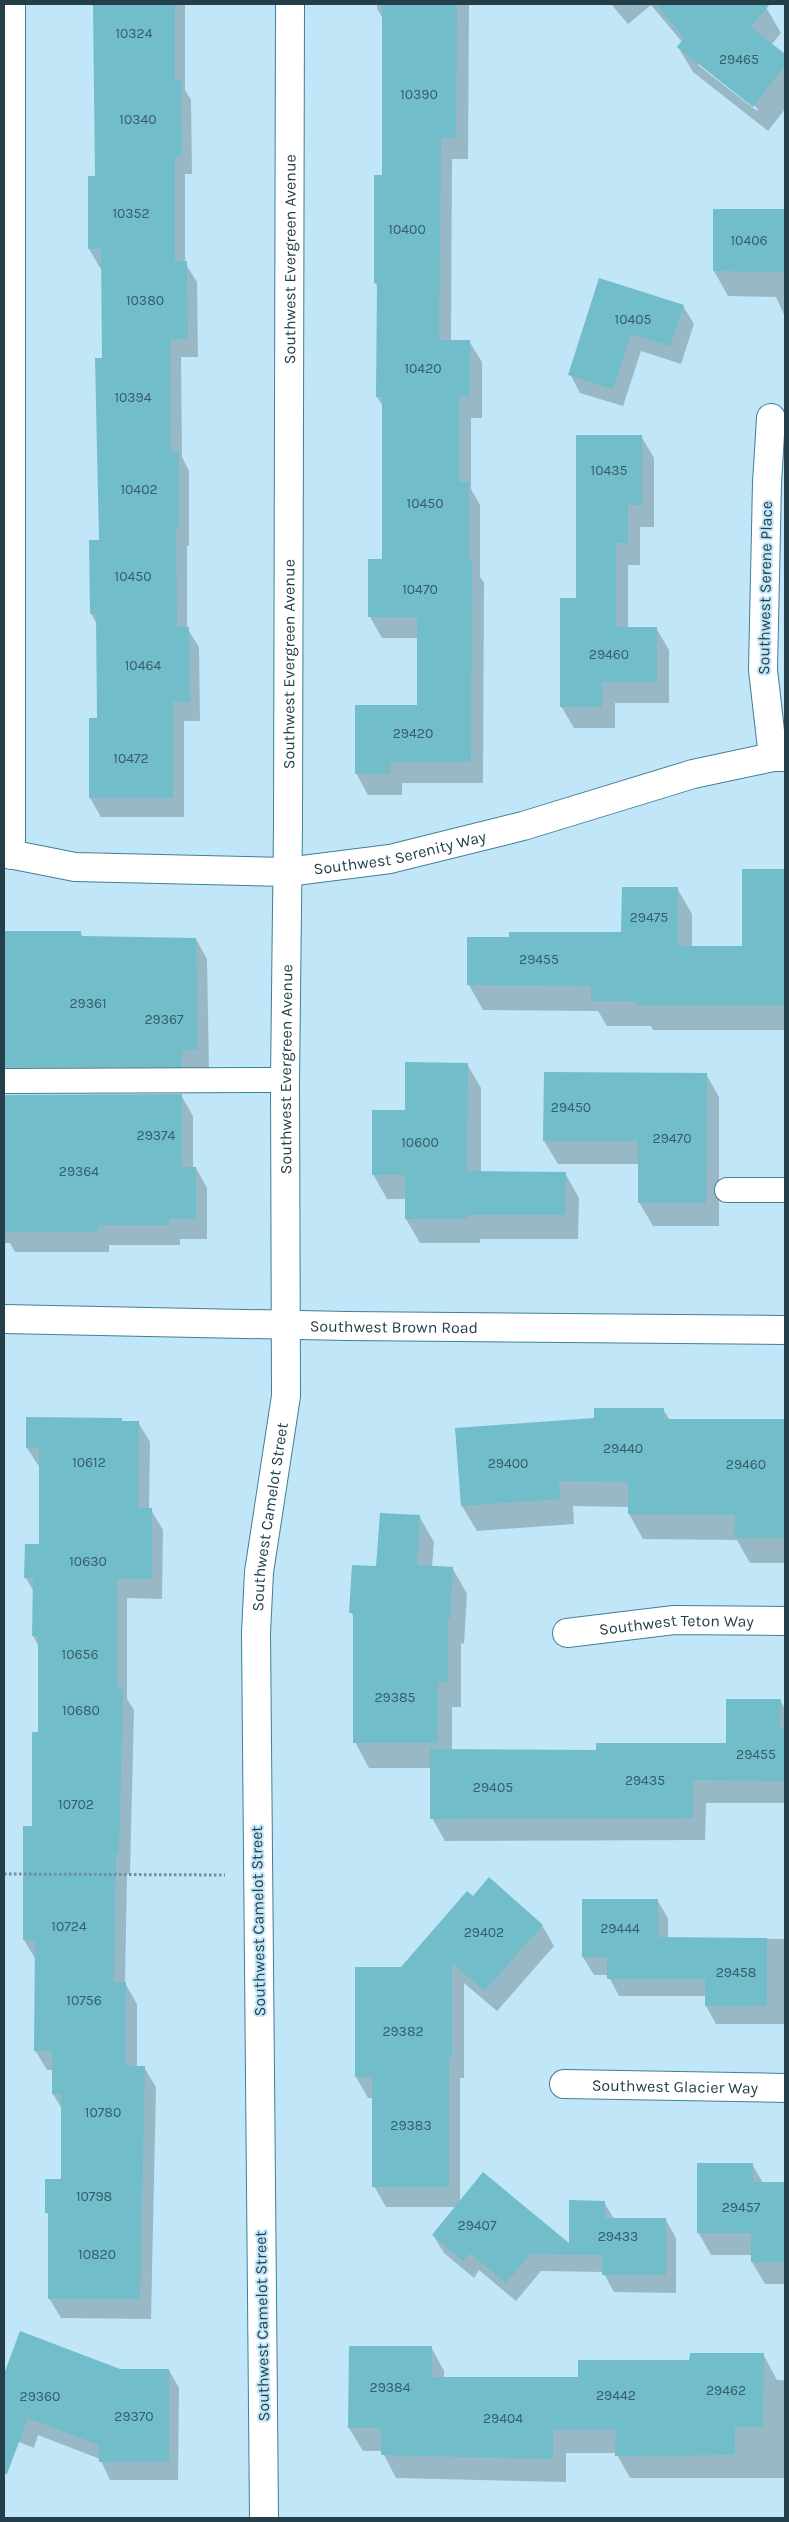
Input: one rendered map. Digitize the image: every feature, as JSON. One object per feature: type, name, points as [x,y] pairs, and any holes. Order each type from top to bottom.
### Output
[{"type":"street","points":[[7,854],[11,4]]},
{"type":"street","name":"Southwest Evergreen Avenue","points":[[285,1325],[290,4]]},
{"type":"street","name":"Southwest Serene Place","points":[[771,418],[767,483],[763,670],[779,757]]},
{"type":"street","name":"Southwest Serenity Way","points":[[7,854],[75,867],[287,872],[390,859],[523,826],[694,774],[779,757]]},
{"type":"street","name":"Southwest Brown Road","points":[[4,1320],[785,1330]]},
{"type":"street","name":"Southwest Camelot Street","points":[[264,2518],[256,1634],[259,1572],[283,1428],[286,1396],[285,1325]]},
{"type":"street","name":"Southwest Teton Way","points":[[567,1633],[674,1620],[785,1620]]},
{"type":"street","name":"Southwest Glacier Way","points":[[564,2084],[785,2088]]},
{"type":"lane","points":[[4,1081],[285,1080]]},
{"type":"lane","points":[[727,1190],[785,1190]]},
{"type":"path","points":[[4,1874],[258,1875]]},
{"type":"building","points":[[93,4],[175,4],[175,80],[181,80],[182,155],[175,156],[175,262],[187,261],[188,339],[170,339],[171,451],[179,451],[179,528],[176,528],[177,627],[189,627],[190,702],[173,702],[173,798],[89,798],[89,718],[97,718],[96,614],[90,614],[89,540],[99,540],[95,358],[102,358],[101,249],[88,249],[88,176],[95,176]]},
{"type":"building","points":[[382,4],[457,4],[456,138],[441,138],[439,340],[470,340],[470,397],[459,397],[459,482],[469,482],[469,560],[472,560],[471,762],[390,762],[390,774],[355,774],[355,705],[417,705],[417,617],[368,617],[368,559],[382,559],[382,397],[376,397],[377,283],[374,283],[374,175],[382,175]]},
{"type":"building","points":[[656,4],[770,4],[751,27],[785,54],[785,65],[753,107],[677,47],[684,38]]},
{"type":"building","points":[[713,209],[785,209],[785,272],[713,271]]},
{"type":"building","points":[[599,278],[684,305],[670,346],[631,334],[613,389],[568,375]]},
{"type":"building","points":[[576,435],[642,435],[642,505],[628,505],[628,543],[616,543],[616,627],[657,627],[657,682],[602,682],[602,707],[560,707],[560,598],[576,598]]},
{"type":"building","points":[[742,869],[785,869],[785,1005],[637,1005],[637,1001],[591,1001],[591,986],[467,985],[467,937],[509,937],[509,932],[621,932],[622,887],[678,887],[678,946],[742,946]]},
{"type":"building","points":[[4,931],[81,931],[81,936],[196,938],[198,1050],[182,1050],[182,1067],[4,1067]]},
{"type":"building","points":[[405,1062],[468,1063],[467,1171],[566,1172],[565,1215],[467,1215],[467,1219],[405,1219],[405,1175],[372,1175],[372,1110],[405,1110]]},
{"type":"building","points":[[544,1072],[707,1073],[706,1203],[638,1203],[638,1141],[543,1141]]},
{"type":"building","points":[[182,1094],[182,1167],[196,1167],[196,1219],[169,1219],[169,1225],[98,1225],[98,1232],[4,1232],[4,1095]]},
{"type":"building","points":[[594,1408],[664,1408],[664,1419],[785,1419],[785,1538],[734,1538],[735,1515],[628,1514],[628,1482],[559,1481],[560,1499],[461,1506],[455,1428],[594,1418]]},
{"type":"building","points":[[26,1417],[122,1418],[122,1421],[139,1421],[138,1508],[152,1508],[152,1579],[117,1579],[117,1689],[123,1689],[119,1854],[116,1854],[114,1982],[126,1982],[126,2066],[145,2066],[140,2299],[48,2299],[48,2213],[45,2213],[45,2179],[61,2179],[61,2094],[52,2094],[52,2051],[34,2051],[35,1940],[23,1940],[23,1826],[32,1826],[32,1732],[38,1732],[38,1636],[32,1636],[33,1578],[24,1578],[25,1544],[39,1544],[39,1448],[26,1448]]},
{"type":"building","points":[[380,1513],[420,1515],[417,1565],[453,1567],[450,1619],[448,1618],[448,1682],[438,1682],[438,1743],[353,1743],[353,1613],[349,1613],[352,1565],[376,1566]]},
{"type":"building","points":[[726,1699],[781,1699],[780,1728],[785,1728],[785,1781],[693,1780],[693,1818],[430,1819],[430,1749],[596,1750],[596,1743],[726,1743]]},
{"type":"building","points":[[489,1877],[543,1925],[484,1991],[452,1963],[452,2057],[449,2057],[449,2187],[372,2187],[372,2077],[355,2077],[355,1967],[401,1967],[467,1891],[473,1896]]},
{"type":"building","points":[[582,1899],[658,1899],[658,1937],[767,1938],[767,2006],[705,2006],[705,1979],[607,1979],[607,1957],[582,1957]]},
{"type":"building","points":[[697,2163],[753,2163],[753,2182],[785,2182],[785,2262],[751,2262],[751,2233],[697,2233]]},
{"type":"building","points":[[483,2172],[569,2243],[569,2200],[605,2201],[605,2218],[666,2218],[666,2275],[602,2275],[602,2255],[530,2254],[506,2283],[469,2253],[463,2261],[432,2235]]},
{"type":"building","points":[[20,2331],[120,2369],[169,2369],[169,2462],[99,2462],[99,2445],[28,2418],[7,2474],[4,2474],[4,2374]]},
{"type":"building","points":[[349,2346],[432,2346],[432,2377],[578,2377],[578,2360],[689,2360],[690,2353],[764,2353],[763,2427],[735,2427],[735,2455],[615,2456],[616,2430],[553,2430],[553,2459],[381,2455],[381,2428],[348,2428]]}]
